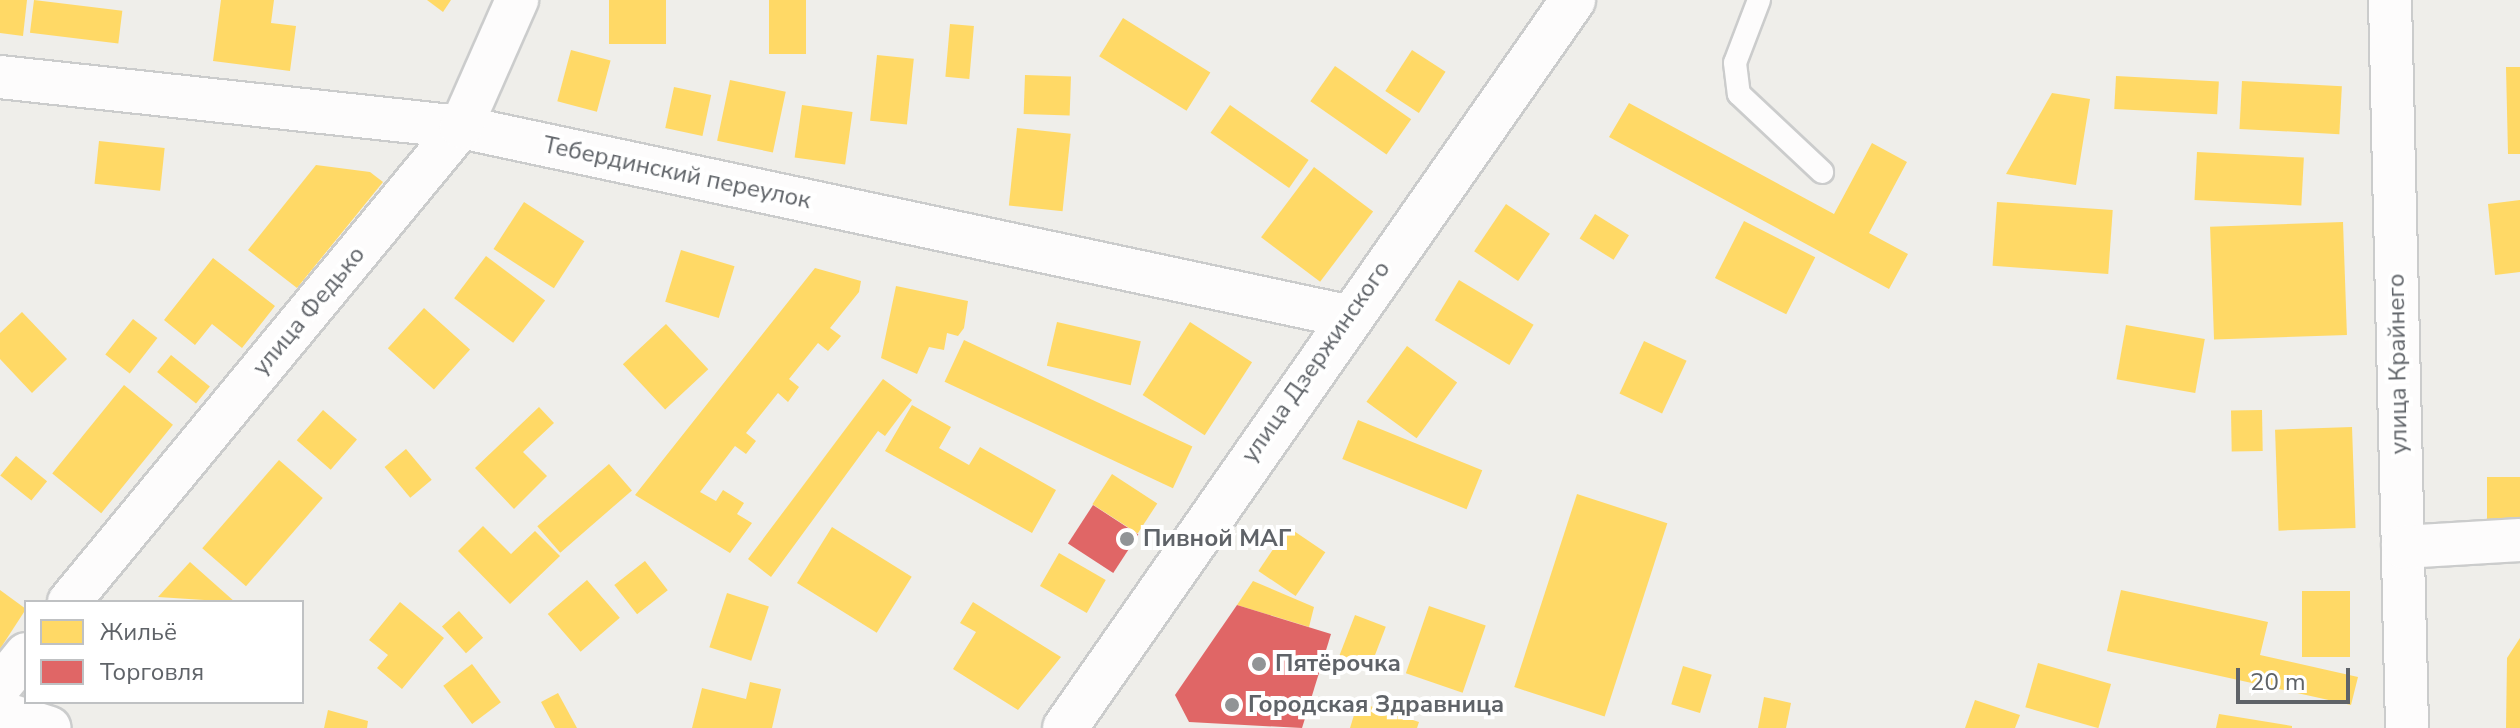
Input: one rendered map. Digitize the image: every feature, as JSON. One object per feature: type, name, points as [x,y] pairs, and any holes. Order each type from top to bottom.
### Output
[{"type":"main road","name":"улица Дзержинского","points":[[1065,728],[1346,316],[1573,0]]},
{"type":"street","name":"улица Федько","points":[[71,600],[461,127],[517,0]]},
{"type":"street","name":"улица Крайнего","points":[[2390,0],[2407,728]]},
{"type":"street","name":"Тебердинский переулок","points":[[0,77],[461,127],[1346,316]]},
{"type":"street","points":[[2403,547],[2520,540]]},
{"type":"street","points":[[0,686],[24,656]]},
{"type":"street","points":[[0,712],[50,728]]},
{"type":"lane","points":[[1759,0],[1735,63],[1739,94],[1822,172]]},
{"type":"building: Жильё","points":[[0,0],[27,0],[23,36],[0,33]]},
{"type":"building: Жильё","points":[[34,0],[122,11],[118,44],[30,33]]},
{"type":"building: Жильё","points":[[221,0],[274,0],[271,23],[296,26],[290,71],[213,61]]},
{"type":"building: Жильё","points":[[427,0],[451,0],[443,12]]},
{"type":"building: Жильё","points":[[609,0],[666,0],[666,44],[609,44]]},
{"type":"building: Жильё","points":[[769,0],[806,0],[806,54],[769,54]]},
{"type":"building: Жильё","points":[[1123,18],[1210,73],[1187,111],[1099,56]]},
{"type":"building: Жильё","points":[[950,24],[974,26],[969,79],[945,77]]},
{"type":"building: Жильё","points":[[571,50],[611,61],[597,112],[557,101]]},
{"type":"building: Жильё","points":[[1412,50],[1446,72],[1419,113],[1385,91]]},
{"type":"building: Жильё","points":[[877,55],[914,59],[907,125],[870,121]]},
{"type":"building: Жильё","points":[[1335,66],[1411,119],[1387,155],[1310,101]]},
{"type":"building: Жильё","points":[[2506,67],[2520,67],[2520,154],[2508,154]]},
{"type":"building: Жильё","points":[[1025,75],[1071,77],[1070,116],[1024,114]]},
{"type":"building: Жильё","points":[[2116,76],[2219,81],[2217,114],[2114,109]]},
{"type":"building: Жильё","points":[[730,80],[786,92],[773,152],[717,141]]},
{"type":"building: Жильё","points":[[2242,81],[2342,86],[2339,134],[2239,129]]},
{"type":"building: Жильё","points":[[674,87],[711,95],[702,136],[665,128]]},
{"type":"building: Жильё","points":[[2052,93],[2090,99],[2076,185],[2006,174]]},
{"type":"building: Жильё","points":[[1629,103],[1834,214],[1872,143],[1907,162],[1869,233],[1908,254],[1889,289],[1609,137]]},
{"type":"building: Жильё","points":[[802,105],[853,112],[845,165],[795,157]]},
{"type":"building: Жильё","points":[[1230,105],[1309,160],[1289,188],[1210,133]]},
{"type":"building: Жильё","points":[[1017,128],[1071,134],[1063,211],[1009,206]]},
{"type":"building: Жильё","points":[[99,141],[165,148],[160,191],[95,184]]},
{"type":"building: Жильё","points":[[2197,152],[2304,158],[2301,206],[2194,200]]},
{"type":"building: Жильё","points":[[316,165],[370,172],[383,182],[297,288],[248,250]]},
{"type":"building: Жильё","points":[[1314,167],[1373,212],[1320,282],[1261,237]]},
{"type":"building: Жильё","points":[[2520,200],[2520,272],[2495,275],[2488,204]]},
{"type":"building: Жильё","points":[[524,202],[584,241],[554,288],[494,249]]},
{"type":"building: Жильё","points":[[1997,202],[2113,210],[2108,274],[1993,266]]},
{"type":"building: Жильё","points":[[1506,204],[1550,234],[1518,281],[1474,251]]},
{"type":"building: Жильё","points":[[1595,214],[1629,235],[1614,260],[1580,239]]},
{"type":"building: Жильё","points":[[1744,221],[1815,257],[1786,314],[1715,278]]},
{"type":"building: Жильё","points":[[2343,222],[2347,335],[2214,340],[2210,227]]},
{"type":"building: Жильё","points":[[681,250],[735,266],[719,318],[665,302]]},
{"type":"building: Жильё","points":[[486,256],[545,301],[513,343],[454,298]]},
{"type":"building: Жильё","points":[[213,258],[275,306],[242,348],[212,324],[195,345],[164,320]]},
{"type":"building: Жильё","points":[[815,268],[861,281],[859,292],[830,328],[841,336],[828,351],[818,343],[789,379],[799,387],[788,402],[778,393],[746,433],[756,441],[746,454],[735,446],[700,492],[716,501],[723,490],[744,503],[737,514],[752,523],[730,553],[635,495]]},
{"type":"building: Жильё","points":[[1459,280],[1534,325],[1509,365],[1435,320]]},
{"type":"building: Жильё","points":[[896,286],[968,301],[964,328],[958,336],[947,333],[944,350],[929,347],[917,374],[881,358]]},
{"type":"building: Жильё","points":[[424,308],[470,349],[434,390],[388,348]]},
{"type":"building: Жильё","points":[[22,312],[67,359],[32,393],[0,359],[0,333]]},
{"type":"building: Жильё","points":[[133,319],[157,338],[130,374],[105,354]]},
{"type":"building: Жильё","points":[[1057,322],[1141,341],[1131,385],[1047,366]]},
{"type":"building: Жильё","points":[[1190,322],[1252,362],[1205,435],[1143,395]]},
{"type":"building: Жильё","points":[[666,324],[708,369],[665,410],[623,364]]},
{"type":"building: Жильё","points":[[2126,325],[2205,339],[2195,393],[2116,379]]},
{"type":"building: Жильё","points":[[964,340],[1192,446],[1173,488],[945,382]]},
{"type":"building: Жильё","points":[[1644,341],[1687,361],[1662,413],[1619,394]]},
{"type":"building: Жильё","points":[[1407,346],[1457,382],[1417,438],[1366,402]]},
{"type":"building: Жильё","points":[[171,355],[210,386],[196,404],[157,372]]},
{"type":"building: Жильё","points":[[883,379],[912,400],[885,436],[878,431],[771,577],[748,559]]},
{"type":"building: Жильё","points":[[124,385],[173,425],[101,513],[52,474]]},
{"type":"building: Жильё","points":[[912,405],[951,427],[939,448],[969,465],[980,447],[1056,490],[1032,533],[885,451]]},
{"type":"building: Жильё","points":[[539,407],[554,423],[523,452],[547,476],[514,509],[475,468]]},
{"type":"building: Жильё","points":[[323,410],[357,440],[331,470],[297,440]]},
{"type":"building: Жильё","points":[[2262,410],[2263,451],[2232,452],[2231,411]]},
{"type":"building: Жильё","points":[[1358,420],[1482,470],[1467,509],[1342,459]]},
{"type":"building: Жильё","points":[[2352,427],[2356,528],[2279,531],[2275,430]]},
{"type":"building: Жильё","points":[[406,449],[432,480],[410,498],[385,467]]},
{"type":"building: Жильё","points":[[16,456],[47,481],[31,501],[0,475]]},
{"type":"building: Жильё","points":[[279,460],[323,498],[246,586],[202,548]]},
{"type":"building: Жильё","points":[[609,464],[632,490],[560,553],[537,526]]},
{"type":"building: Жильё","points":[[1112,474],[1157,503],[1138,534],[1092,504]]},
{"type":"building: Жильё","points":[[2487,477],[2520,477],[2520,522],[2487,522]]},
{"type":"building: Жильё","points":[[1577,494],[1667,523],[1605,716],[1514,687]]},
{"type":"building: Жильё","points":[[483,526],[511,554],[535,531],[560,556],[510,604],[458,551]]},
{"type":"building: Жильё","points":[[832,527],[912,577],[877,633],[797,583]]},
{"type":"building: Жильё","points":[[1288,527],[1325,552],[1296,596],[1258,571]]},
{"type":"building: Жильё","points":[[1059,553],[1106,580],[1087,613],[1040,586]]},
{"type":"building: Жильё","points":[[645,561],[668,590],[637,614],[614,585]]},
{"type":"building: Жильё","points":[[190,562],[233,600],[204,600],[158,597]]},
{"type":"building: Жильё","points":[[587,580],[620,618],[581,652],[548,614]]},
{"type":"building: Жильё","points":[[1253,581],[1314,607],[1309,627],[1237,605]]},
{"type":"building: Жильё","points":[[0,590],[24,608],[24,612],[0,649]]},
{"type":"building: Жильё","points":[[2121,590],[2268,622],[2260,655],[2358,677],[2351,705],[2107,651]]},
{"type":"building: Жильё","points":[[2302,591],[2350,591],[2350,657],[2302,657]]},
{"type":"building: Жильё","points":[[727,593],[769,607],[751,661],[709,647]]},
{"type":"building: Жильё","points":[[400,602],[444,638],[402,689],[377,668],[388,655],[369,640]]},
{"type":"building: Жильё","points":[[973,602],[1061,657],[1018,710],[953,669],[976,632],[960,623]]},
{"type":"building: Жильё","points":[[1429,606],[1486,626],[1463,693],[1406,673]]},
{"type":"building: Жильё","points":[[459,611],[483,638],[466,653],[442,626]]},
{"type":"building: Жильё","points":[[1355,615],[1386,627],[1370,668],[1339,656]]},
{"type":"building: Жильё","points":[[2520,638],[2520,728],[2506,728],[2507,658]]},
{"type":"building: Жильё","points":[[2038,663],[2111,684],[2098,728],[2025,707]]},
{"type":"building: Жильё","points":[[472,664],[501,702],[472,724],[443,686]]},
{"type":"building: Жильё","points":[[1683,666],[1712,675],[1700,713],[1671,704]]},
{"type":"building: Жильё","points":[[750,682],[781,689],[772,728],[692,728],[702,688],[746,699]]},
{"type":"building: Жильё","points":[[558,693],[577,728],[555,728],[541,702]]},
{"type":"building: Жильё","points":[[1764,697],[1791,703],[1786,728],[1758,728]]},
{"type":"building: Жильё","points":[[1975,700],[2020,715],[2015,728],[1965,728]]},
{"type":"building: Жильё","points":[[1358,702],[1419,722],[1417,728],[1350,728]]},
{"type":"building: Жильё","points":[[328,710],[368,721],[367,728],[324,728]]},
{"type":"building: Жильё","points":[[2219,714],[2292,726],[2292,728],[2216,728]]},
{"type":"building: Торговля","points":[[1093,505],[1138,534],[1113,573],[1068,544]]},
{"type":"building: Торговля","name":"Пятёрочка","points":[[1237,605],[1331,634],[1302,728],[1189,722],[1175,695]]},
{"type":"place","name":"Пивной МАГ","points":[[1127,539]]},
{"type":"place","name":"Пятёрочка","points":[[1259,664]]},
{"type":"place","name":"Городская Здравница","points":[[1232,705]]}]
